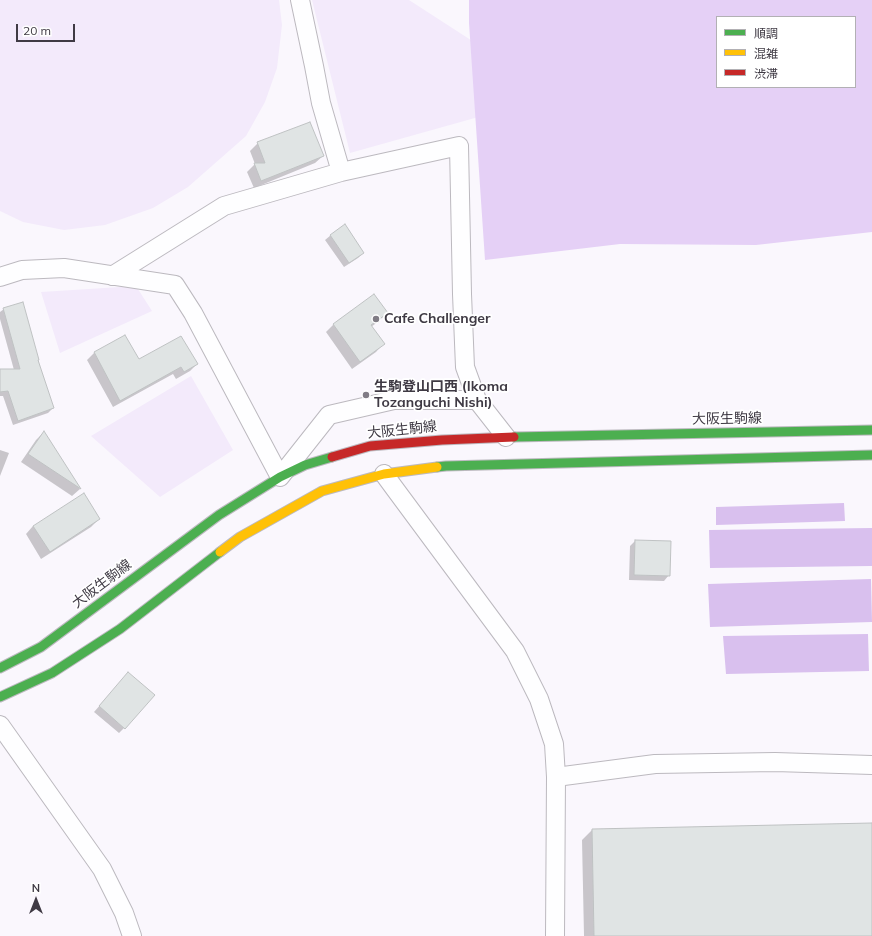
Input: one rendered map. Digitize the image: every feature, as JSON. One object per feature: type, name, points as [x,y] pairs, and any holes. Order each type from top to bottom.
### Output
[{"type":"main road","name":"大阪生駒線","points":[[0,668],[41,647],[219,515],[280,477],[305,465],[370,446],[442,440],[506,437],[872,430]]},
{"type":"main road","points":[[0,697],[52,673],[120,629],[240,537],[322,490],[384,474],[446,466],[872,455]]},
{"type":"street","points":[[300,0],[321,103],[341,172]]},
{"type":"street","points":[[112,276],[224,206],[341,172],[459,146],[465,367],[477,400],[506,437]]},
{"type":"street","points":[[0,278],[22,270],[64,268],[175,285],[193,313],[280,477],[329,415],[394,400],[477,400]]},
{"type":"street","points":[[384,474],[515,651],[539,699],[554,744],[556,777],[555,936]]},
{"type":"street","points":[[0,725],[102,869],[124,913],[132,936]]},
{"type":"street","points":[[556,777],[655,764],[776,762],[872,765]]},
{"type":"shaded area","points":[[0,0],[279,0],[282,25],[277,68],[265,102],[246,136],[188,187],[153,208],[105,225],[64,230],[23,222],[0,211]]},
{"type":"shaded area","points":[[312,0],[409,0],[494,55],[507,109],[350,153]]},
{"type":"shaded area","points":[[469,0],[872,0],[872,232],[756,245],[620,244],[485,260],[469,23]]},
{"type":"shaded area","points":[[136,286],[152,311],[60,353],[41,292]]},
{"type":"shaded area","points":[[191,376],[233,450],[160,497],[91,436]]},
{"type":"shaded area","points":[[844,503],[845,521],[716,525],[716,507]]},
{"type":"shaded area","points":[[872,528],[872,566],[710,568],[709,530]]},
{"type":"shaded area","points":[[871,579],[872,622],[710,627],[708,584]]},
{"type":"shaded area","points":[[868,634],[869,671],[726,674],[723,636]]},
{"type":"building","points":[[310,122],[324,156],[261,181],[254,163],[265,163],[257,142]]},
{"type":"building","points":[[345,224],[364,253],[349,263],[330,235]]},
{"type":"building","points":[[374,294],[388,313],[371,325],[385,344],[360,362],[333,324]]},
{"type":"building","points":[[23,302],[38,360],[54,408],[18,421],[8,391],[0,392],[0,369],[20,369],[3,308]]},
{"type":"building","points":[[125,335],[139,359],[181,336],[198,364],[184,372],[181,367],[120,401],[94,352]]},
{"type":"building","points":[[44,431],[81,489],[28,454]]},
{"type":"building","points":[[84,493],[100,519],[50,552],[33,526]]},
{"type":"building","points":[[635,540],[671,541],[670,576],[634,575]]},
{"type":"building","points":[[128,672],[155,695],[125,729],[99,706]]},
{"type":"building","points":[[872,823],[872,936],[594,936],[592,829]]},
{"type":"traffic: fast","points":[[514,437],[872,430]]},
{"type":"traffic: fast","points":[[437,467],[872,455]]},
{"type":"traffic: fast","points":[[0,668],[41,647],[219,515],[280,477],[305,465],[332,457]]},
{"type":"traffic: fast","points":[[0,697],[52,673],[120,629],[220,552]]},
{"type":"traffic: slow","points":[[220,552],[240,537],[322,491],[384,474],[437,467]]},
{"type":"traffic: jam","points":[[332,457],[370,446],[442,440],[514,437]]},
{"type":"place","name":"Cafe Challenger","points":[[376,319]]},
{"type":"place","name":"生駒登山口西 (Ikoma Tozanguchi Nishi)","points":[[366,395]]}]
